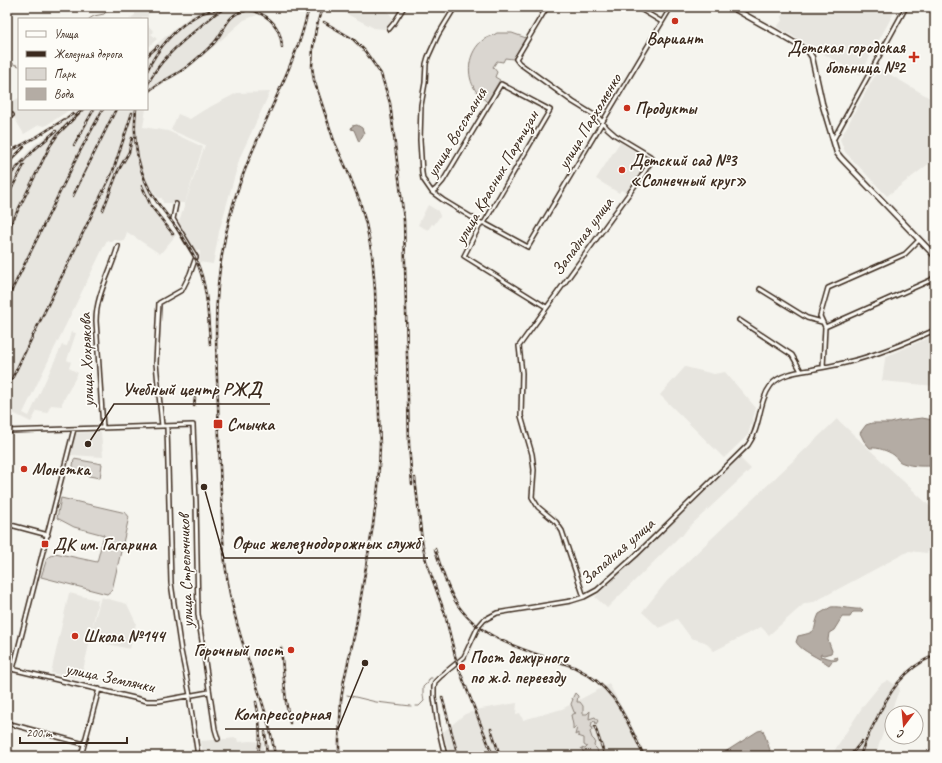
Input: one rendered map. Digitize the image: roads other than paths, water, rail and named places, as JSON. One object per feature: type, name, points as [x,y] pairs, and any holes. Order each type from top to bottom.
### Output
[{"type":"street","points":[[388,29],[394,24],[404,7]]},
{"type":"street","points":[[455,7],[436,40],[428,57],[425,69],[425,83],[421,105],[420,140],[422,173],[423,179],[432,192],[482,223]]},
{"type":"street","points":[[548,7],[516,59],[572,102],[604,122]]},
{"type":"street","points":[[637,7],[662,22]]},
{"type":"street","name":"улица Пархоменко","points":[[482,223],[528,247],[604,122],[671,7]]},
{"type":"street","points":[[731,7],[794,42],[808,52],[812,57],[837,153],[935,256]]},
{"type":"street","points":[[833,140],[906,7]]},
{"type":"street","name":"улица Восстания","points":[[432,192],[436,190],[443,181],[501,84]]},
{"type":"street","name":"улица Красных Партизан","points":[[501,84],[550,110],[482,223],[464,256],[546,307]]},
{"type":"street","points":[[7,117],[12,115]]},
{"type":"street","name":"Западная улица","points":[[584,597],[562,531],[556,522],[538,507],[532,497],[534,470],[532,454],[521,416],[522,373],[519,346],[652,160],[650,156],[615,135],[607,128],[604,122]]},
{"type":"street","points":[[162,426],[156,363],[159,304],[182,290],[196,259],[196,255],[173,219],[176,204]]},
{"type":"street","points":[[823,367],[825,327],[820,316],[828,288],[905,254],[919,240]]},
{"type":"street","name":"улица Хохрякова","points":[[103,428],[96,321],[97,305],[118,246]]},
{"type":"street","points":[[825,327],[931,280],[935,276]]},
{"type":"street","points":[[760,288],[807,318],[822,322]]},
{"type":"street","points":[[738,320],[792,356],[801,371]]},
{"type":"street","name":"Западная улица","points":[[445,756],[438,726],[434,697],[435,682],[464,657],[482,622],[487,617],[497,613],[560,603],[584,597],[597,590],[636,555],[742,452],[751,441],[756,431],[765,397],[770,386],[779,378],[801,371],[853,361],[881,352],[935,330]]},
{"type":"street","name":"улица Стрелочников","points":[[166,426],[192,425],[196,502],[198,614],[209,692],[218,739]]},
{"type":"street","points":[[7,431],[166,426],[171,583],[181,651],[190,695],[198,756]]},
{"type":"street","name":"улица Хохрякова","points":[[13,669],[74,429]]},
{"type":"street","points":[[7,524],[48,535]]},
{"type":"street","name":"улица Землячки","points":[[7,668],[151,701],[209,692]]},
{"type":"street","points":[[81,756],[99,689]]},
{"type":"street","points":[[7,722],[84,744]]},
{"type":"water","points":[[357,125],[362,128],[364,133],[359,142],[354,130],[351,129],[352,126]]},
{"type":"water","points":[[922,418],[935,419],[935,466],[915,466],[901,462],[889,452],[870,448],[860,433],[866,425],[872,423],[891,423]]},
{"type":"water","points":[[831,607],[863,610],[861,612],[853,612],[850,617],[842,617],[834,630],[829,633],[828,640],[832,651],[831,653],[824,655],[821,654],[820,656],[832,659],[838,658],[837,660],[832,661],[829,665],[806,651],[796,642],[798,636],[810,633],[814,630],[819,614]]},
{"type":"water","points":[[763,730],[770,750],[769,754],[765,756],[722,756],[722,754],[758,731]]},
{"type":"waterway","points":[[91,18],[104,14],[111,7]]},
{"type":"waterway","points":[[7,63],[18,66]]},
{"type":"waterway","points":[[428,682],[430,678],[432,678]]},
{"type":"waterway","points":[[416,706],[419,706],[424,701],[423,687],[426,684]]},
{"type":"waterway","points":[[347,695],[376,702],[411,706]]},
{"type":"railway","points":[[295,7],[302,11]]},
{"type":"railway","points":[[275,756],[266,716],[237,623],[230,596],[226,568],[223,539],[219,454],[216,309],[224,240],[236,194],[244,172],[290,67],[306,22],[309,7]]},
{"type":"railway","points":[[322,7],[316,29],[312,67],[314,80],[334,141],[360,202],[372,254],[375,290],[380,446],[378,487],[373,525],[355,632],[341,700],[339,756]]},
{"type":"railway","points":[[148,69],[156,55],[175,32],[198,15],[212,10],[232,8],[262,14],[276,27],[280,36],[282,47]]},
{"type":"railway","points":[[148,84],[160,65],[168,56],[196,30],[222,10]]},
{"type":"railway","points":[[148,92],[154,86],[181,71],[193,62],[212,45],[229,20],[245,11]]},
{"type":"railway","points":[[324,22],[353,39],[365,51],[381,74],[390,103],[404,220],[409,444],[412,484]]},
{"type":"railway","points":[[148,55],[158,46]]},
{"type":"railway","points":[[7,232],[50,146],[58,134],[82,110]]},
{"type":"railway","points":[[74,145],[93,110]]},
{"type":"railway","points":[[7,300],[79,153],[102,110]]},
{"type":"railway","points":[[73,196],[116,110]]},
{"type":"railway","points":[[136,110],[136,145],[141,169],[150,192],[188,244],[200,270],[207,301],[210,344]]},
{"type":"railway","points":[[7,389],[113,171],[132,113]]},
{"type":"railway","points":[[7,153],[73,114]]},
{"type":"railway","points":[[7,178],[35,149],[56,131]]},
{"type":"railway","points":[[103,210],[118,171],[129,152],[132,138]]},
{"type":"railway","points":[[7,164],[24,147]]},
{"type":"railway","points":[[7,197],[24,165]]},
{"type":"railway","points":[[142,186],[151,206],[173,234]]},
{"type":"railway","points":[[194,406],[195,398]]},
{"type":"railway","points":[[415,478],[422,541],[426,561],[445,614],[457,664],[493,756]]},
{"type":"railway","points":[[435,549],[451,593],[461,609],[473,622],[504,642],[574,667],[600,684],[618,704],[644,756]]},
{"type":"railway","points":[[281,648],[286,702],[290,723]]},
{"type":"railway","points":[[860,756],[871,730],[898,682],[914,667],[935,655]]},
{"type":"railway","points":[[442,697],[458,756]]},
{"type":"railway","points":[[256,702],[259,717],[260,740]]},
{"type":"railway","points":[[595,727],[605,756]]},
{"type":"railway","points":[[491,729],[500,756]]},
{"type":"railway","points":[[265,732],[267,756]]},
{"type":"railway","points":[[258,756],[260,737]]},
{"type":"railway","points":[[850,756],[862,741]]},
{"type":"place","name":"Вариант","points":[[675,21]]},
{"type":"place","name":"Детская городская больница №2","points":[[914,57]]},
{"type":"place","name":"Продукты","points":[[627,108]]},
{"type":"place","name":"Детский сад №3 «Солнечный круг»","points":[[622,170]]},
{"type":"place","name":"Смычка","points":[[218,424]]},
{"type":"place","name":"Учебный центр РЖД","points":[[88,444]]},
{"type":"place","name":"Монетка","points":[[24,469]]},
{"type":"place","name":"Офис железнодорожных служб","points":[[204,487]]},
{"type":"place","name":"ДК им. Гагарина","points":[[45,544]]},
{"type":"place","name":"Школа №144","points":[[75,636]]},
{"type":"place","name":"Горочный пост","points":[[291,650]]},
{"type":"place","name":"Компрессорная","points":[[365,663]]},
{"type":"place","name":"Пост дежурного по ж.д. переезду","points":[[462,667]]}]
